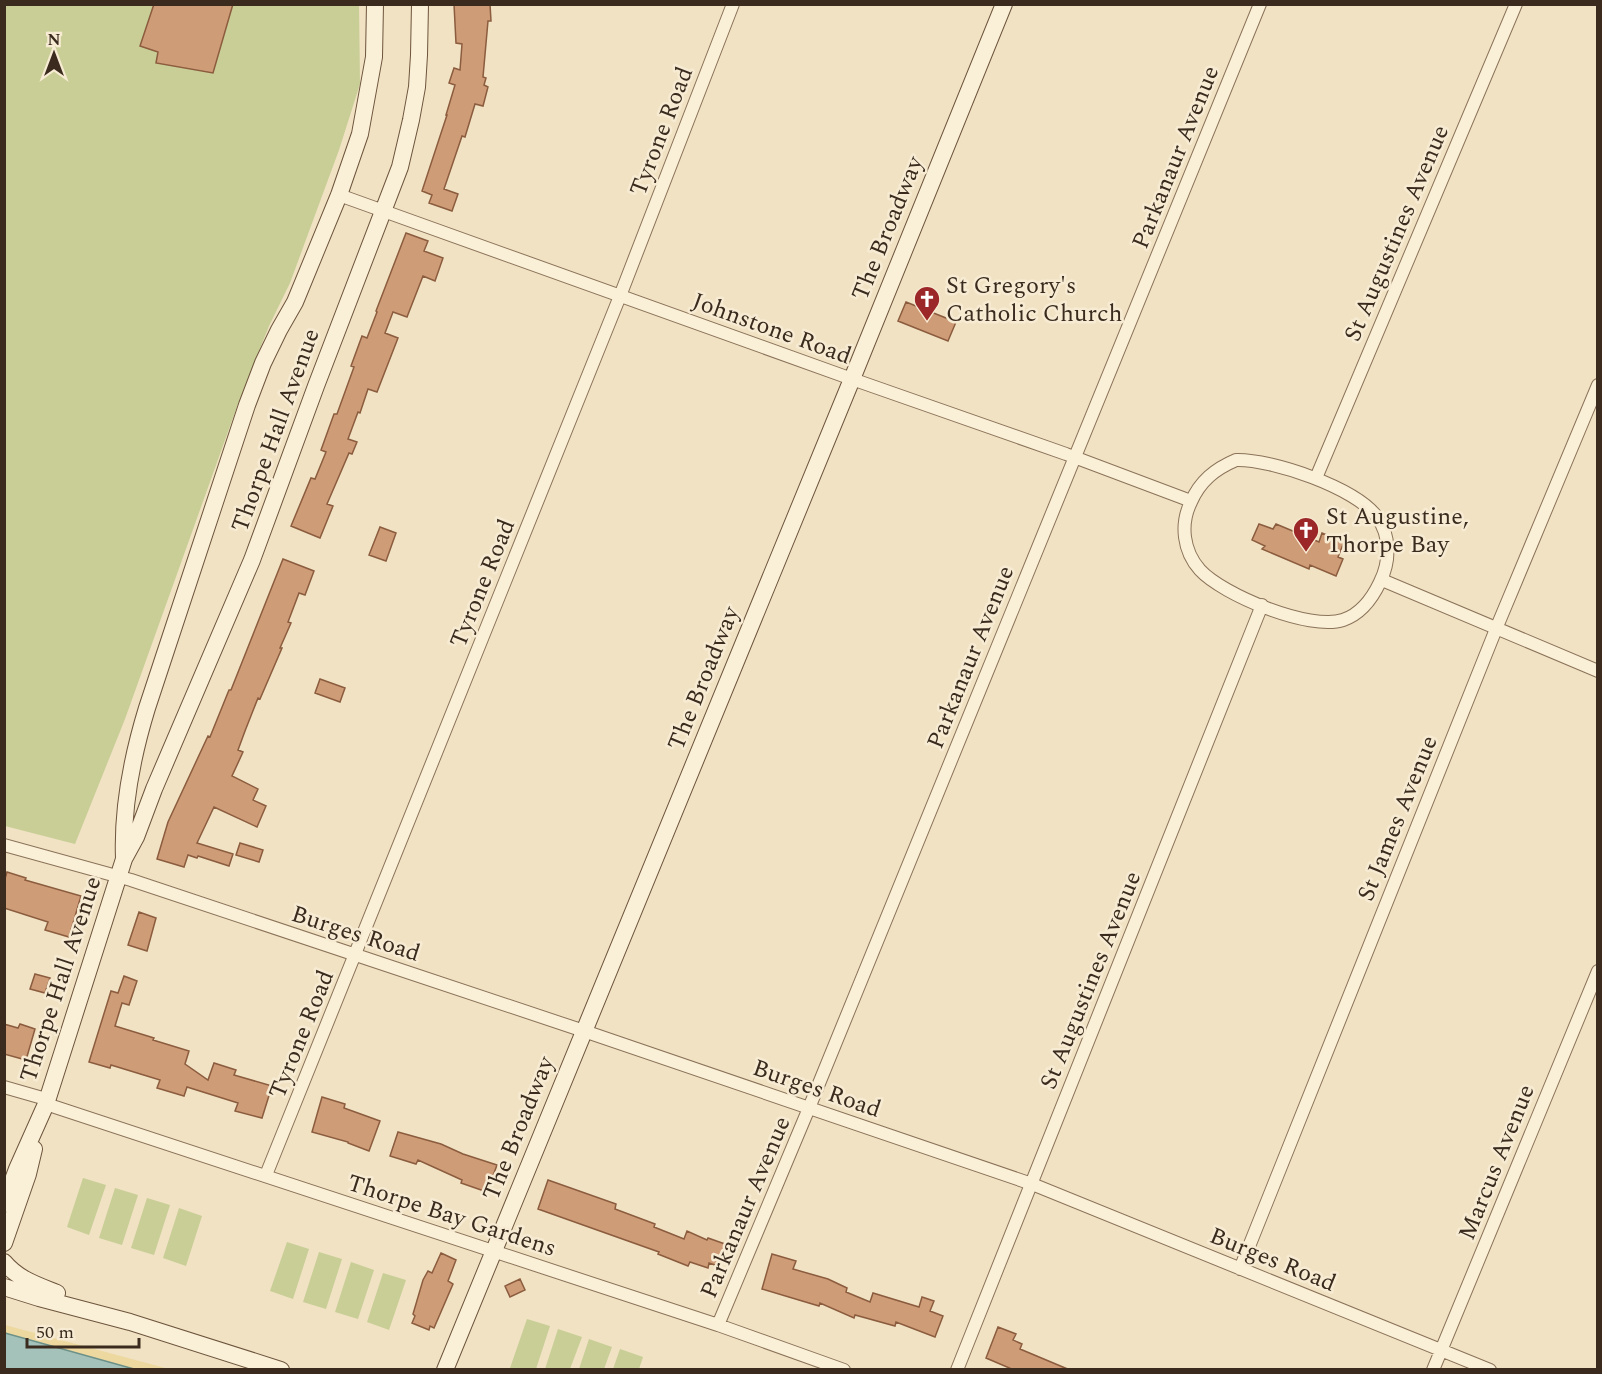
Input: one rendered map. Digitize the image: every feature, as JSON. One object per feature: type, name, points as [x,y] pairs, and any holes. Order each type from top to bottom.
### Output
[{"type":"street","name":"Thorpe Hall Avenue","points":[[124,859],[123,829],[128,790],[136,743],[147,708],[247,405],[263,363],[295,302],[339,195],[360,134],[374,57],[375,4]]},
{"type":"street","name":"Thorpe Hall Avenue","points":[[4,1243],[28,1174],[45,1105],[124,859],[136,837],[154,789],[252,560],[400,167],[417,87],[420,4]]},
{"type":"street","name":"Tyrone Road","points":[[266,1175],[620,296],[733,4]]},
{"type":"street","name":"The Broadway","points":[[445,1370],[1004,4]]},
{"type":"street","name":"Parkanaur Avenue","points":[[718,1325],[809,1108],[1260,4]]},
{"type":"street","name":"St Augustines Avenue","points":[[1316,478],[1516,4]]},
{"type":"street","name":"Johnstone Road","points":[[339,195],[852,380],[1075,457],[1191,501]]},
{"type":"street","name":"St James Avenue","points":[[1240,1269],[1496,629],[1598,385]]},
{"type":"street","points":[[1236,460],[1262,462],[1316,478],[1354,499],[1377,516],[1383,527],[1388,554],[1382,580],[1367,604],[1355,614],[1341,620],[1318,622],[1301,619],[1262,605],[1222,586],[1208,578],[1199,569],[1191,557],[1186,542],[1186,512],[1191,501],[1198,487],[1207,477],[1236,460]]},
{"type":"street","points":[[1382,580],[1598,671]]},
{"type":"street","name":"St Augustines Avenue","points":[[957,1370],[1262,605]]},
{"type":"street","name":"Burges Road","points":[[4,845],[119,877],[584,1031],[1032,1184],[1490,1370]]},
{"type":"street","name":"Marcus Avenue","points":[[1433,1370],[1598,971]]},
{"type":"street","name":"Thorpe Bay Gardens","points":[[4,1087],[45,1105],[266,1175],[718,1325],[844,1370]]},
{"type":"street","name":"Thorpe Hall Avenue","points":[[4,1204],[45,1105]]},
{"type":"street","points":[[4,1262],[13,1272],[26,1280],[130,1322]]},
{"type":"street","points":[[4,1287],[130,1322],[281,1370]]},
{"type":"green space","points":[[359,4],[360,84],[339,150],[290,283],[269,326],[239,401],[125,719],[75,844],[5,826],[4,5]]},
{"type":"green space","points":[[83,1178],[106,1185],[89,1235],[67,1227]]},
{"type":"green space","points":[[115,1188],[138,1195],[122,1245],[99,1238]]},
{"type":"green space","points":[[147,1198],[170,1205],[154,1255],[131,1248]]},
{"type":"green space","points":[[179,1208],[202,1216],[186,1266],[163,1258]]},
{"type":"green space","points":[[287,1242],[309,1249],[293,1299],[270,1291]]},
{"type":"green space","points":[[319,1252],[342,1259],[326,1309],[303,1302]]},
{"type":"green space","points":[[351,1262],[374,1270],[358,1319],[335,1312]]},
{"type":"green space","points":[[383,1273],[406,1280],[389,1330],[367,1322]]},
{"type":"green space","points":[[527,1319],[550,1326],[536,1369],[510,1368]]},
{"type":"green space","points":[[558,1329],[582,1337],[570,1369],[545,1369]]},
{"type":"green space","points":[[589,1339],[612,1347],[604,1369],[579,1369]]},
{"type":"green space","points":[[620,1349],[643,1357],[639,1369],[613,1369]]},
{"type":"sand","points":[[5,1325],[169,1369],[5,1369]]},
{"type":"water","points":[[5,1333],[134,1369],[5,1369]]},
{"type":"building","points":[[154,4],[233,4],[213,73],[156,63],[158,52],[140,46]]},
{"type":"building","points":[[454,4],[490,4],[491,21],[488,21],[483,77],[486,78],[484,85],[488,87],[483,106],[475,104],[465,137],[462,136],[444,189],[458,194],[452,211],[429,203],[432,195],[422,191],[455,85],[449,83],[454,68],[460,70],[462,44],[456,43]]},
{"type":"building","points":[[406,233],[428,241],[424,251],[443,258],[435,281],[423,276],[407,317],[393,312],[385,333],[398,338],[377,392],[368,389],[360,413],[358,412],[348,439],[357,442],[352,454],[349,453],[327,504],[333,506],[320,538],[291,526],[311,478],[315,479],[326,452],[321,450],[354,367],[351,366],[362,336],[367,338]]},
{"type":"building","name":"St Gregory's Catholic Church","points":[[906,302],[956,322],[948,341],[898,321]]},
{"type":"building","name":"St Augustine, Thorpe Bay","points":[[1259,524],[1273,529],[1276,524],[1319,542],[1322,533],[1344,542],[1338,557],[1343,559],[1336,576],[1310,565],[1309,569],[1262,549],[1265,546],[1252,540]]},
{"type":"building","points":[[380,527],[396,533],[386,561],[369,555]]},
{"type":"building","points":[[283,559],[314,571],[305,595],[299,593],[288,622],[291,623],[280,648],[282,648],[260,699],[258,698],[238,750],[243,752],[232,776],[258,789],[253,800],[266,806],[257,827],[214,807],[197,843],[233,854],[229,866],[188,855],[184,867],[157,859],[168,822],[208,736],[210,737],[229,690],[231,690]]},
{"type":"building","points":[[320,679],[345,688],[340,702],[315,693]]},
{"type":"building","points":[[240,843],[263,850],[259,862],[236,855]]},
{"type":"building","points":[[7,872],[26,878],[25,880],[81,896],[69,937],[45,930],[48,922],[4,908],[4,882]]},
{"type":"building","points":[[139,912],[156,918],[147,951],[128,945]]},
{"type":"building","points":[[35,974],[50,978],[45,993],[30,989]]},
{"type":"building","points":[[124,976],[137,981],[129,1005],[122,1003],[115,1026],[189,1051],[185,1064],[208,1080],[214,1063],[236,1070],[234,1075],[272,1086],[262,1118],[235,1111],[238,1103],[187,1087],[184,1096],[157,1088],[160,1080],[111,1065],[110,1068],[89,1062],[111,991],[118,993]]},
{"type":"building","points":[[4,1024],[18,1028],[20,1024],[35,1029],[26,1060],[4,1054]]},
{"type":"building","points":[[322,1097],[345,1104],[344,1108],[380,1121],[369,1151],[348,1142],[312,1132]]},
{"type":"building","points":[[398,1132],[441,1144],[497,1165],[487,1192],[461,1183],[462,1180],[418,1160],[416,1164],[390,1156]]},
{"type":"building","points":[[548,1180],[616,1204],[615,1209],[655,1224],[654,1227],[684,1239],[687,1231],[707,1240],[708,1238],[725,1244],[718,1266],[709,1263],[708,1268],[690,1262],[688,1266],[658,1254],[659,1252],[538,1209]]},
{"type":"building","points":[[441,1253],[456,1260],[448,1281],[453,1284],[434,1328],[430,1326],[429,1330],[412,1323],[415,1316],[413,1314],[423,1280],[428,1271],[432,1273]]},
{"type":"building","points":[[772,1254],[796,1261],[793,1269],[828,1279],[847,1288],[846,1292],[870,1302],[873,1293],[919,1307],[922,1297],[934,1301],[930,1311],[943,1316],[935,1337],[896,1322],[895,1326],[855,1315],[854,1318],[820,1303],[819,1306],[762,1289]]},
{"type":"building","points":[[520,1279],[525,1290],[510,1297],[505,1286]]},
{"type":"building","points":[[998,1327],[1016,1334],[1013,1340],[1022,1344],[1020,1349],[1070,1370],[1014,1370],[986,1358]]},
{"type":"place","name":"St Gregory's Catholic Church","points":[[927,322]]},
{"type":"place","name":"St Augustine, Thorpe Bay","points":[[1306,553]]}]
